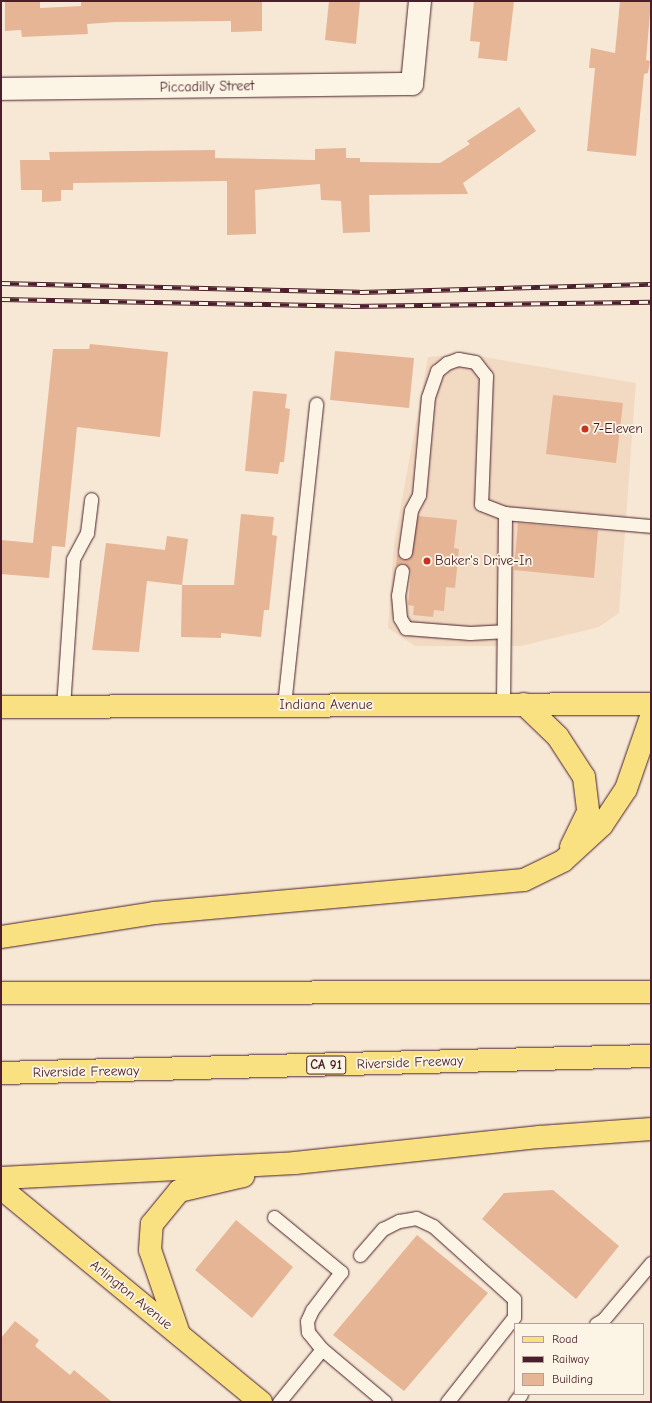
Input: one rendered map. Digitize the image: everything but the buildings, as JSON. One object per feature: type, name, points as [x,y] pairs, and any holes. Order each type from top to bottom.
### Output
[{"type":"main road","points":[[514,704],[558,737],[584,778],[588,812],[563,861]]},
{"type":"main road","name":"Indiana Avenue","points":[[1,707],[651,704]]},
{"type":"main road","points":[[1,937],[154,913],[524,880],[563,861],[602,824],[626,788],[651,717]]},
{"type":"main road","points":[[1,993],[651,992]]},
{"type":"main road","name":"Riverside Freeway","points":[[1,1073],[651,1056]]},
{"type":"main road","points":[[1,1178],[295,1163],[540,1137],[651,1129]]},
{"type":"main road","points":[[179,1334],[150,1250],[152,1224],[165,1205],[179,1191],[295,1163]]},
{"type":"main road","name":"Arlington Avenue","points":[[1,1188],[261,1402]]},
{"type":"street","name":"Piccadilly Street","points":[[1,89],[412,84],[420,1]]},
{"type":"lane","points":[[405,552],[411,510],[419,495],[432,382],[446,363],[458,359],[475,362],[486,376],[480,504],[505,513],[651,526]]},
{"type":"lane","points":[[284,705],[316,404]]},
{"type":"lane","points":[[62,707],[73,559],[87,534],[91,499]]},
{"type":"lane","points":[[505,513],[504,631],[514,704]]},
{"type":"lane","points":[[402,571],[398,595],[400,618],[406,628],[470,633],[504,631]]},
{"type":"lane","points":[[274,1217],[340,1272],[307,1321],[308,1332],[322,1350],[385,1402]]},
{"type":"lane","points":[[360,1255],[383,1229],[399,1221],[416,1218],[433,1226],[514,1299],[514,1318],[447,1402]]},
{"type":"lane","points":[[598,1323],[603,1320],[651,1263]]},
{"type":"lane","points":[[279,1402],[322,1350]]},
{"type":"shaded area","points":[[466,354],[636,383],[619,613],[599,627],[521,646],[415,646],[388,628],[394,544],[428,357]]},
{"type":"railway","points":[[1,283],[360,292],[651,284]]},
{"type":"railway","points":[[1,299],[351,306],[651,302]]},
{"type":"place","name":"7-Eleven","points":[[585,429]]},
{"type":"place","name":"Baker's Drive-In","points":[[427,561]]}]
